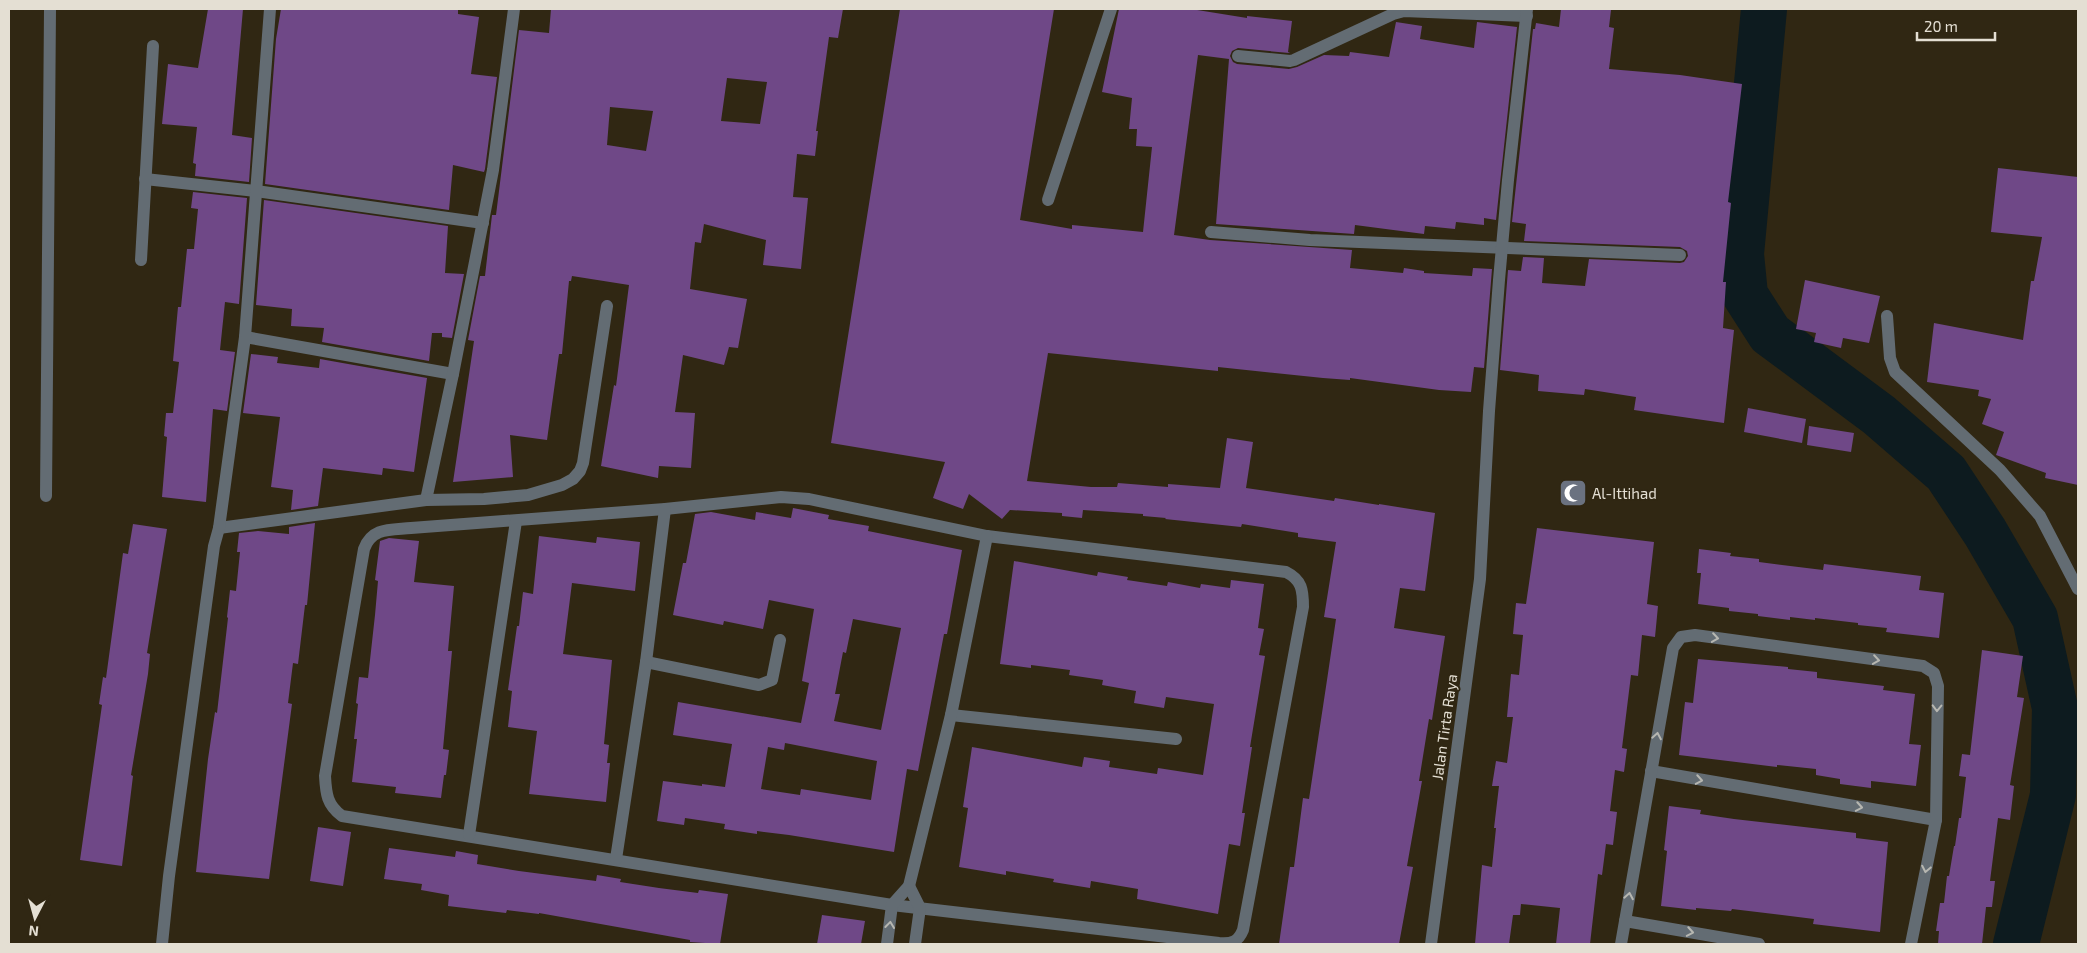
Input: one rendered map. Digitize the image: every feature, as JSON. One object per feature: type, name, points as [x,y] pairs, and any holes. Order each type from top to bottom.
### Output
[{"type":"street","points":[[46,496],[50,9]]},
{"type":"street","points":[[162,944],[170,866],[214,546],[219,528],[244,337],[270,9]]},
{"type":"street","points":[[426,500],[483,224],[499,126],[514,9]]},
{"type":"street","points":[[1048,200],[1111,9]]},
{"type":"street","points":[[1238,56],[1294,60],[1393,14],[1404,12],[1527,12]]},
{"type":"street","name":"Jalan Tirta Raya","points":[[1432,944],[1480,579],[1488,411],[1502,249],[1527,12]]},
{"type":"street","points":[[141,260],[153,46]]},
{"type":"street","points":[[145,179],[256,191],[483,224]]},
{"type":"street","points":[[1212,232],[1310,240],[1680,255]]},
{"type":"street","points":[[219,528],[426,500],[528,494],[562,485],[573,479],[580,471],[582,463],[607,306]]},
{"type":"street","points":[[1887,316],[1890,358],[1895,372],[2000,470],[2040,516],[2078,589]]},
{"type":"street","points":[[244,337],[453,374]]},
{"type":"street","points":[[795,497],[987,536],[1286,572],[1295,576],[1300,582],[1303,592],[1302,617],[1243,930],[1236,941],[1230,944],[892,905],[469,835],[342,816],[326,798],[325,776],[364,549],[368,540],[371,536],[381,531],[516,521],[795,497]]},
{"type":"street","points":[[616,860],[646,662],[665,509]]},
{"type":"street","points":[[469,835],[516,521]]},
{"type":"street","points":[[888,944],[892,905],[909,886],[951,715],[987,536]]},
{"type":"street","points":[[1621,944],[1672,648],[1680,637],[1695,635],[1923,666],[1934,673],[1938,686],[1936,820],[1911,944]]},
{"type":"street","points":[[646,662],[764,685],[772,680],[780,640]]},
{"type":"street","points":[[951,715],[1176,739]]},
{"type":"street","points":[[1651,772],[1936,820]]},
{"type":"street","points":[[909,886],[920,908],[915,944]]},
{"type":"street","points":[[1625,921],[1759,944]]},
{"type":"building","points":[[208,9],[243,9],[232,135],[252,138],[249,182],[195,176],[196,164],[193,163],[197,127],[162,124],[168,64],[198,68]]},
{"type":"building","points":[[281,9],[458,9],[458,14],[479,17],[471,74],[497,77],[485,169],[484,172],[453,165],[449,210],[265,184],[276,39]]},
{"type":"building","points":[[551,9],[843,9],[838,38],[829,37],[816,131],[818,131],[815,156],[797,154],[793,197],[808,198],[801,269],[763,265],[766,240],[704,224],[701,243],[695,242],[690,289],[747,299],[738,348],[729,347],[724,365],[683,355],[675,412],[695,413],[691,468],[659,466],[658,478],[601,466],[614,385],[616,386],[629,285],[572,276],[571,281],[569,281],[562,354],[559,354],[547,440],[510,435],[513,477],[453,482],[474,341],[468,340],[480,276],[485,276],[492,215],[496,215],[519,30],[549,33]],"holes":[[[727,78],[767,82],[760,124],[721,121]],[[610,107],[653,111],[646,151],[607,145]]]},
{"type":"building","points":[[900,9],[1054,9],[1020,220],[1072,229],[1072,225],[1143,232],[1152,147],[1136,146],[1137,129],[1129,129],[1132,98],[1102,92],[1119,9],[1191,9],[1247,18],[1247,16],[1292,21],[1288,52],[1290,53],[1238,48],[1232,51],[1230,56],[1233,62],[1237,64],[1289,69],[1324,55],[1349,56],[1350,52],[1389,57],[1396,22],[1422,26],[1420,39],[1474,48],[1477,22],[1517,27],[1496,220],[1484,218],[1484,225],[1456,222],[1455,229],[1425,226],[1424,234],[1355,225],[1354,234],[1216,224],[1229,59],[1198,55],[1174,235],[1210,240],[1352,250],[1350,268],[1403,273],[1404,268],[1424,271],[1424,273],[1472,276],[1473,268],[1492,269],[1484,368],[1474,367],[1471,392],[1439,390],[1350,378],[1350,380],[1323,378],[1218,367],[1218,371],[1048,353],[1027,481],[1091,487],[1117,487],[1118,483],[1168,487],[1168,484],[1220,488],[1227,438],[1253,442],[1246,488],[1334,501],[1335,498],[1435,513],[1425,591],[1400,588],[1394,628],[1445,636],[1432,720],[1429,719],[1419,781],[1422,781],[1407,866],[1413,867],[1399,944],[1279,944],[1290,867],[1294,867],[1303,798],[1309,799],[1336,619],[1324,617],[1336,542],[1298,537],[1298,533],[1242,524],[1241,527],[1165,519],[1143,516],[1143,514],[1083,510],[1082,518],[1062,516],[1062,513],[1010,510],[1002,519],[969,494],[963,509],[933,498],[945,462],[831,443]]},
{"type":"building","points":[[1561,9],[1611,10],[1609,27],[1614,28],[1609,69],[1680,75],[1742,84],[1728,202],[1731,203],[1723,282],[1726,282],[1723,328],[1734,330],[1724,423],[1634,410],[1636,397],[1585,389],[1584,395],[1538,391],[1539,375],[1500,370],[1508,270],[1521,271],[1523,257],[1544,258],[1542,283],[1585,286],[1589,259],[1680,263],[1684,262],[1688,256],[1687,251],[1680,247],[1524,241],[1526,224],[1512,222],[1533,29],[1535,29],[1536,23],[1559,27]]},
{"type":"building","points":[[1998,168],[2078,177],[2078,485],[2045,478],[2046,473],[1996,455],[2004,432],[1982,424],[1991,399],[1978,396],[1979,390],[1927,382],[1934,323],[2023,340],[2031,281],[2034,281],[2042,237],[1991,232]]},
{"type":"building","points":[[193,192],[247,198],[239,304],[225,302],[220,350],[235,352],[227,411],[213,409],[206,502],[162,497],[167,437],[164,436],[166,413],[173,413],[179,362],[173,361],[178,307],[181,307],[187,249],[194,249],[198,209],[191,208]]},
{"type":"building","points":[[264,200],[448,226],[445,273],[464,274],[452,338],[442,337],[442,333],[432,333],[429,361],[322,342],[324,328],[291,326],[292,309],[256,305]]},
{"type":"building","points":[[1805,280],[1880,296],[1869,343],[1843,338],[1841,348],[1814,342],[1816,333],[1796,329]]},
{"type":"building","points":[[251,354],[278,357],[277,363],[319,368],[320,359],[427,378],[414,472],[383,468],[382,475],[323,468],[318,506],[291,510],[293,490],[271,487],[280,417],[243,413]]},
{"type":"building","points":[[1748,408],[1806,419],[1802,443],[1744,432]]},
{"type":"building","points":[[1809,426],[1854,433],[1851,452],[1807,445]]},
{"type":"building","points":[[793,508],[829,515],[828,519],[869,526],[868,531],[962,550],[947,634],[944,634],[918,771],[907,769],[894,852],[789,835],[757,831],[757,834],[724,829],[725,824],[685,818],[684,825],[657,821],[663,781],[725,787],[732,744],[673,735],[678,702],[801,723],[809,683],[802,681],[814,609],[769,600],[763,629],[724,621],[723,625],[673,615],[683,563],[686,563],[695,514],[711,512],[755,520],[756,512],[791,518]],"holes":[[[853,619],[901,628],[881,730],[834,721],[840,694],[835,694],[843,652],[846,653]],[[785,743],[877,761],[871,800],[801,789],[800,795],[761,789],[768,747],[784,750]]]},
{"type":"building","points":[[315,523],[307,605],[305,605],[298,664],[293,663],[288,703],[292,704],[269,879],[196,872],[208,759],[215,712],[217,713],[230,590],[236,591],[240,552],[237,552],[239,533],[258,531],[289,534],[289,527]]},
{"type":"building","points":[[133,524],[167,529],[147,653],[150,654],[148,674],[131,775],[133,776],[122,866],[80,860],[102,705],[99,704],[103,677],[106,678],[123,553],[128,554]]},
{"type":"building","points":[[1537,528],[1654,542],[1647,604],[1658,606],[1655,637],[1642,635],[1638,676],[1631,675],[1622,748],[1627,749],[1624,772],[1615,770],[1610,811],[1617,812],[1613,845],[1606,844],[1602,875],[1598,874],[1590,944],[1556,944],[1560,908],[1521,904],[1520,915],[1513,915],[1509,944],[1475,944],[1482,865],[1492,867],[1499,786],[1492,786],[1496,761],[1507,763],[1513,717],[1507,717],[1511,674],[1519,675],[1523,635],[1513,634],[1516,603],[1526,604]]},
{"type":"building","points":[[539,536],[596,543],[597,537],[640,542],[635,591],[572,583],[563,654],[612,660],[604,744],[609,745],[607,763],[610,763],[606,802],[529,794],[537,731],[508,727],[512,691],[508,690],[517,626],[519,626],[523,592],[533,594]]},
{"type":"building","points":[[389,538],[419,541],[414,582],[454,586],[448,651],[452,651],[443,749],[449,750],[441,798],[395,793],[396,787],[352,782],[357,739],[354,739],[359,677],[368,678],[378,581],[375,580],[380,541]]},
{"type":"building","points":[[1699,549],[1731,553],[1730,556],[1759,559],[1759,562],[1823,570],[1824,564],[1921,576],[1919,590],[1944,593],[1939,638],[1886,632],[1887,628],[1858,625],[1858,623],[1815,618],[1815,620],[1790,617],[1790,620],[1729,611],[1729,608],[1698,604],[1701,573],[1697,573]]},
{"type":"building","points":[[1014,561],[1097,576],[1098,572],[1128,577],[1127,580],[1167,586],[1168,582],[1200,588],[1201,584],[1230,588],[1231,580],[1264,584],[1258,628],[1264,629],[1259,655],[1265,656],[1250,747],[1252,747],[1242,813],[1245,813],[1240,846],[1229,844],[1218,914],[1137,899],[1138,889],[1091,881],[1090,888],[1053,882],[1054,879],[1006,871],[1006,875],[959,867],[968,808],[963,807],[972,747],[1082,767],[1084,757],[1110,761],[1109,767],[1157,774],[1158,768],[1203,775],[1214,704],[1166,697],[1164,708],[1134,703],[1136,691],[1102,685],[1103,680],[1069,675],[1070,670],[1031,665],[1031,668],[1000,664]]},
{"type":"building","points":[[1982,650],[2023,656],[2017,697],[2024,698],[2010,785],[2014,786],[2010,820],[1998,818],[1990,881],[1995,881],[1992,907],[1986,907],[1982,944],[1938,944],[1939,931],[1936,931],[1940,903],[1944,903],[1947,876],[1949,876],[1959,818],[1961,818],[1966,777],[1959,776],[1962,754],[1970,755]]},
{"type":"building","points":[[1698,659],[1788,667],[1788,669],[1817,672],[1817,678],[1884,686],[1883,690],[1915,694],[1909,744],[1921,745],[1916,786],[1871,781],[1871,788],[1840,784],[1840,779],[1816,775],[1816,769],[1777,765],[1777,767],[1679,755],[1685,702],[1693,703]]},
{"type":"building","points":[[1669,806],[1701,810],[1700,814],[1734,819],[1856,833],[1856,838],[1888,842],[1880,932],[1813,924],[1814,919],[1732,909],[1731,911],[1696,908],[1696,910],[1661,906],[1667,851],[1664,850]]},
{"type":"building","points":[[318,827],[351,832],[343,886],[310,881]]},
{"type":"building","points":[[389,848],[455,857],[456,851],[478,855],[477,864],[519,871],[596,881],[597,875],[621,879],[620,882],[659,888],[698,893],[699,890],[728,894],[720,944],[690,942],[690,940],[539,913],[507,910],[506,913],[448,906],[449,895],[421,890],[422,884],[384,879]]},
{"type":"building","points":[[822,915],[865,921],[861,944],[817,944]]},
{"type":"waterway","points":[[1764,9],[1741,254],[1745,295],[1770,334],[1879,415],[1946,473],[1985,532],[2035,618],[2055,708],[2053,795],[2016,944]]},
{"type":"place","name":"Al-Ittihad","points":[[1573,493]]}]
